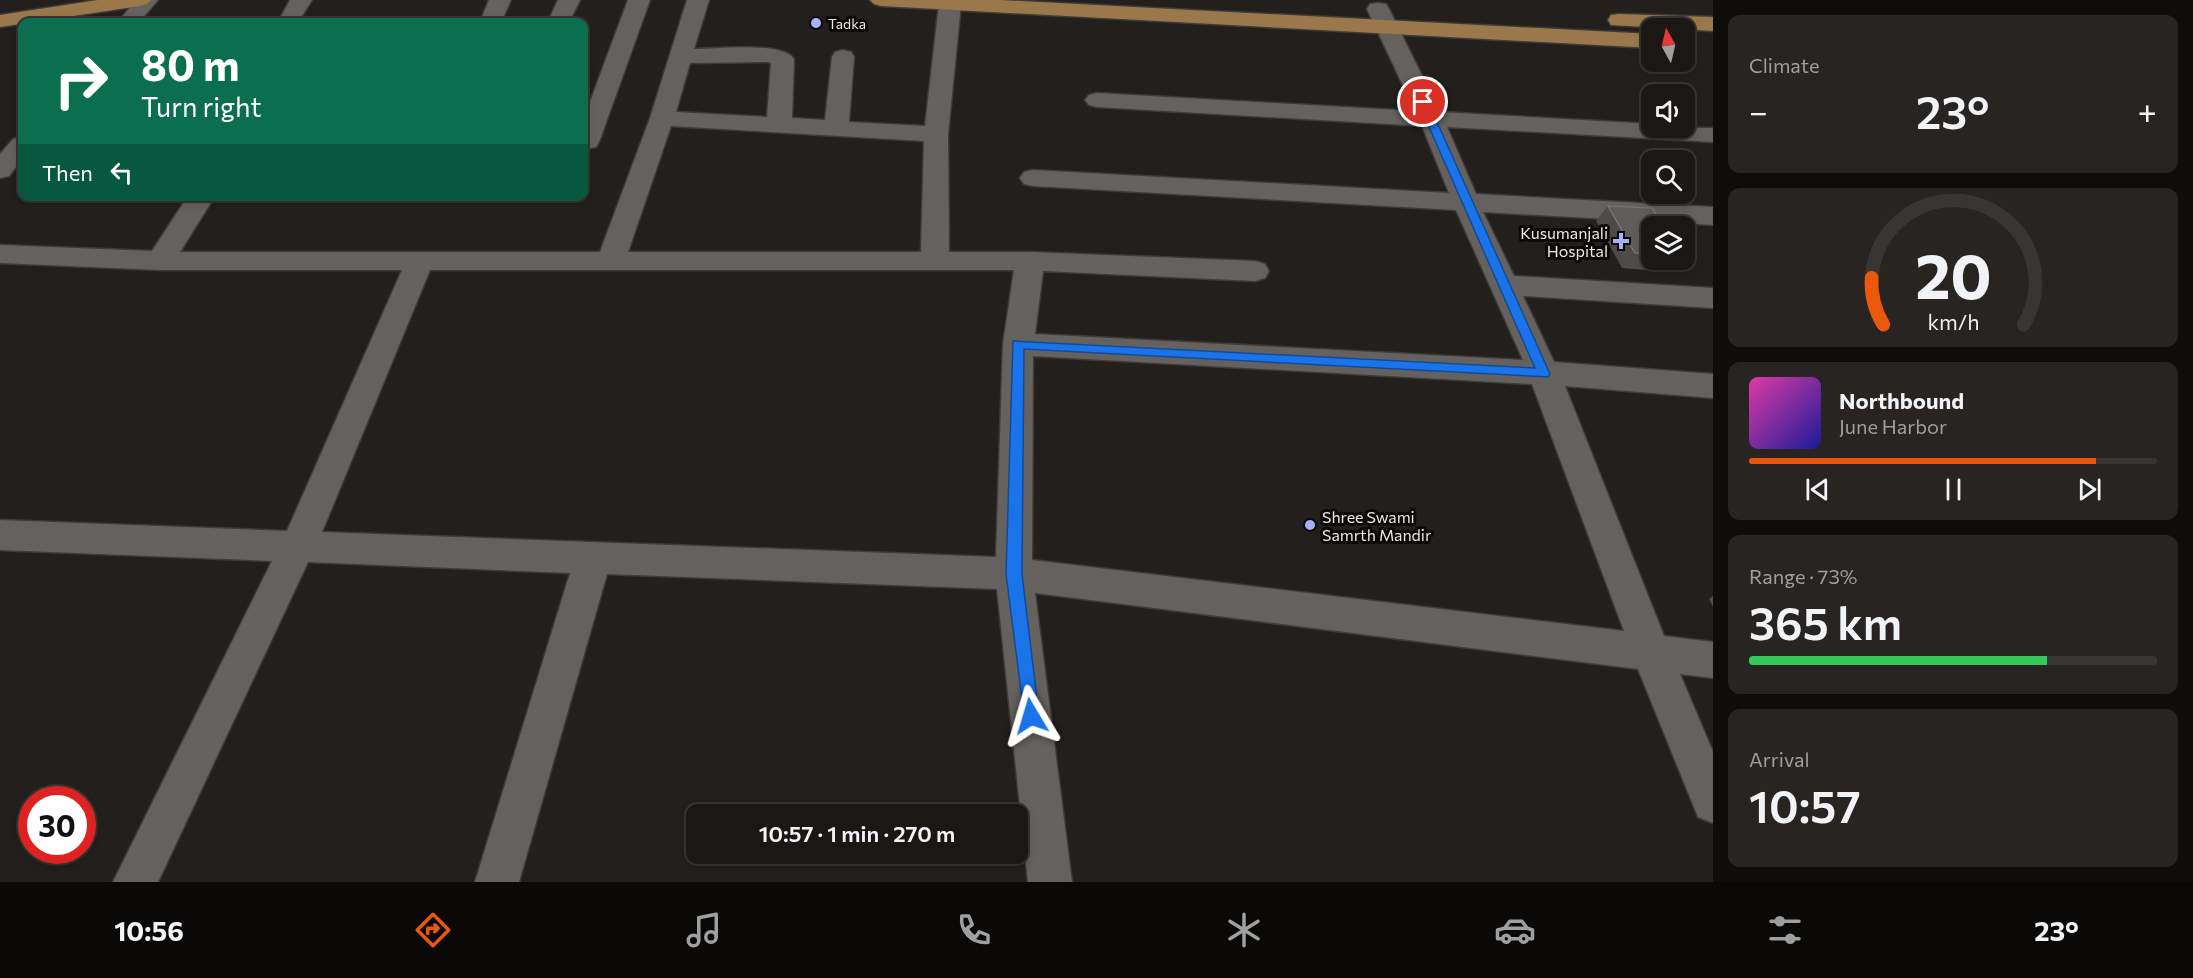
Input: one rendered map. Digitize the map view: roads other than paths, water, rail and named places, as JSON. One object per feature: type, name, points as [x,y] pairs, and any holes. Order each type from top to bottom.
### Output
[{"type":"main road","points":[[20,18],[140,0]]},
{"type":"main road","points":[[881,0],[1383,18],[1713,24]]},
{"type":"main road","points":[[1197,0],[1641,40]]},
{"type":"main road","points":[[0,21],[18,18]]},
{"type":"main road","points":[[1695,43],[1713,44]]},
{"type":"street","points":[[131,18],[147,0]]},
{"type":"street","points":[[290,18],[301,0]]},
{"type":"street","points":[[493,18],[500,0]]},
{"type":"street","points":[[561,18],[568,0]]},
{"type":"street","points":[[588,139],[639,0]]},
{"type":"street","points":[[611,261],[662,118],[698,0]]},
{"type":"street","points":[[935,261],[936,134],[950,4]]},
{"type":"street","points":[[1383,18],[1432,121],[1466,203],[1544,374],[1713,802]]},
{"type":"street","points":[[681,56],[770,55],[783,59],[779,125]]},
{"type":"street","points":[[836,128],[843,57]]},
{"type":"street","points":[[1097,100],[1432,121],[1713,135]]},
{"type":"street","points":[[662,118],[936,134]]},
{"type":"street","points":[[0,145],[18,143]]},
{"type":"street","points":[[0,170],[18,147]]},
{"type":"street","points":[[1033,178],[1713,216]]},
{"type":"street","points":[[160,261],[199,201]]},
{"type":"street","points":[[0,254],[160,261],[1030,261],[1255,271]]},
{"type":"street","points":[[135,882],[298,546],[420,261]]},
{"type":"street","points":[[1030,261],[1018,344],[1014,574],[1050,882]]},
{"type":"street","points":[[1504,285],[1713,298]]},
{"type":"street","points":[[1018,344],[1713,386]]},
{"type":"street","points":[[0,535],[1014,574],[1713,660]]},
{"type":"street","points":[[497,882],[593,558]]},
{"type":"place","name":"Tadka","points":[[816,23]]},
{"type":"place","name":"Kusumanjali Hospital","points":[[1621,241]]},
{"type":"place","name":"Shree Swami Samrth Mandir","points":[[1310,525]]}]
